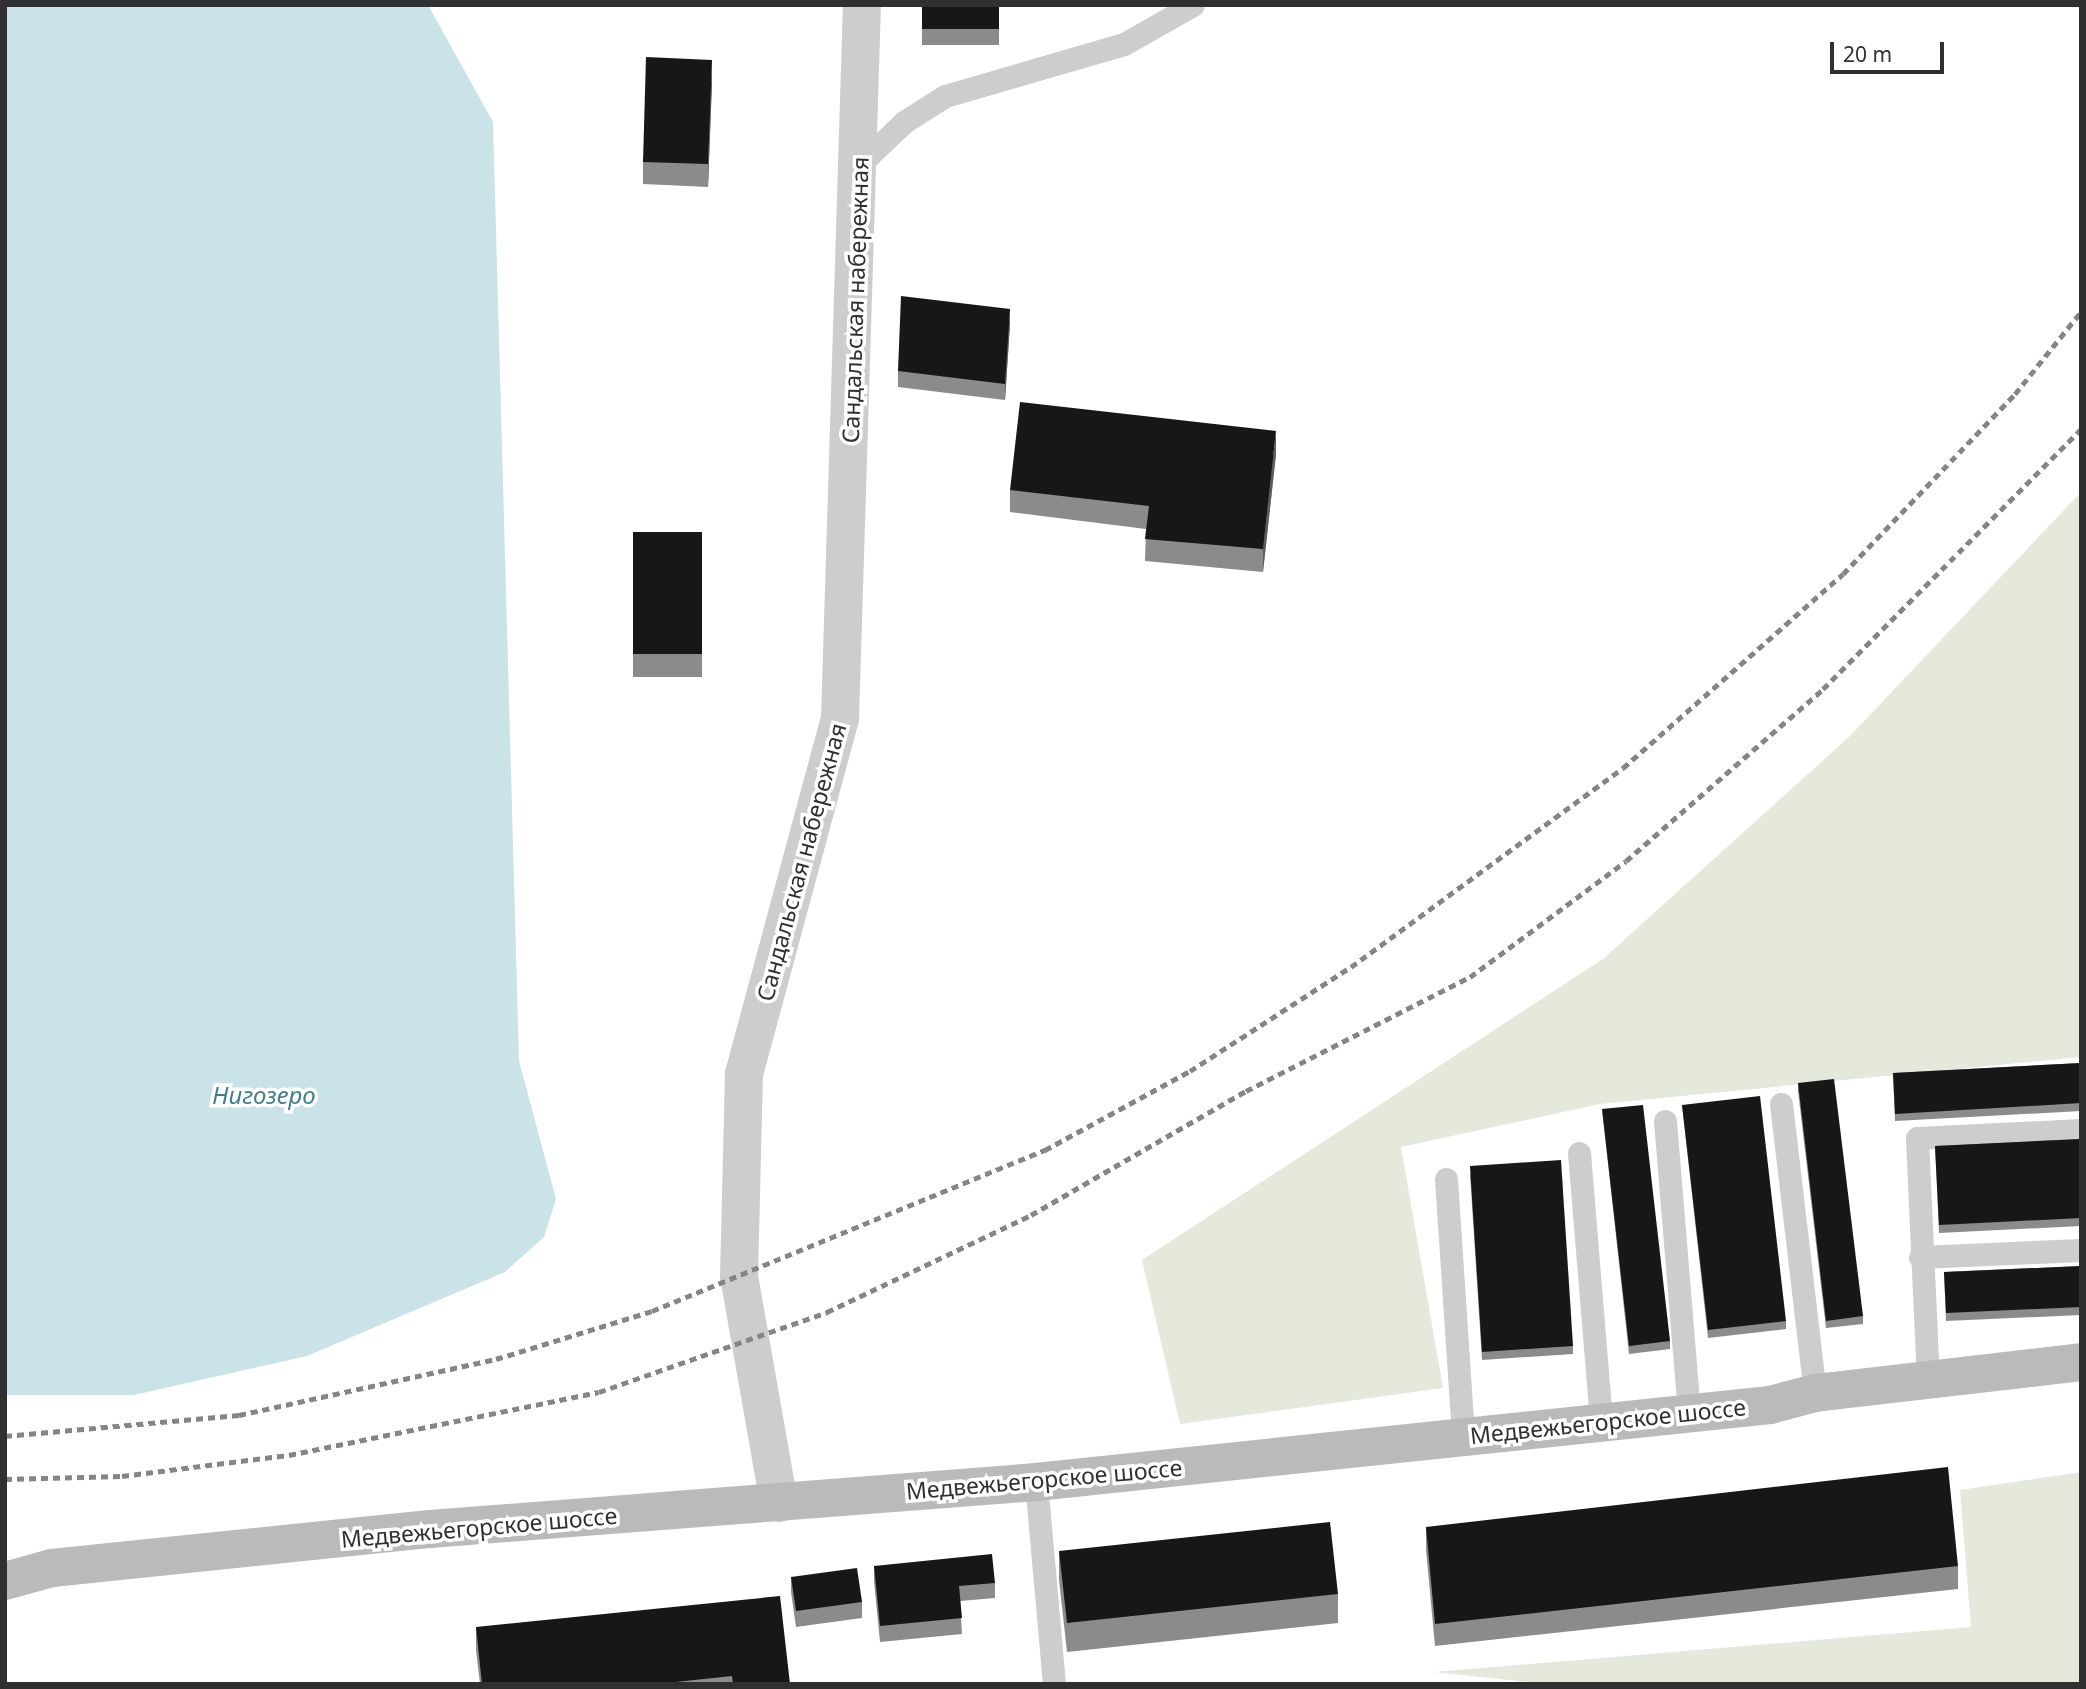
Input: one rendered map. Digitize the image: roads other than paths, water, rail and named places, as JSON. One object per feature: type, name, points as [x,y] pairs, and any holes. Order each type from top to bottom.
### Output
[{"type":"street","name":"Сандальская набережная","points":[[779,1503],[739,1278],[744,1074],[840,719],[861,163],[862,5]]},
{"type":"street","name":"Медвежьегорское шоссе","points":[[5,1581],[52,1568],[430,1529],[1036,1482],[1601,1420],[1770,1405],[1815,1393],[2081,1363]]},
{"type":"lane","points":[[861,163],[904,122],[945,96],[1124,44],[1193,5]]},
{"type":"lane","points":[[1782,1104],[1815,1393]]},
{"type":"lane","points":[[1665,1121],[1689,1413]]},
{"type":"lane","points":[[1928,1381],[1920,1257],[1917,1138],[2081,1130]]},
{"type":"lane","points":[[1579,1153],[1601,1420]]},
{"type":"lane","points":[[1447,1179],[1463,1436]]},
{"type":"lane","points":[[1920,1257],[2081,1250]]},
{"type":"lane","points":[[1036,1482],[1054,1684]]},
{"type":"water","name":"Нигозеро","points":[[5,5],[428,5],[493,122],[519,1061],[556,1199],[544,1237],[505,1272],[307,1356],[134,1395],[5,1395]]},
{"type":"railway","points":[[5,1436],[239,1415],[496,1359],[652,1311],[1045,1150],[1190,1071],[1351,967],[1623,768],[1843,574],[2015,394],[2081,312]]},
{"type":"railway","points":[[5,1479],[122,1476],[289,1455],[599,1392],[827,1312],[1031,1215],[1246,1091],[1470,977],[1626,861],[1823,689],[2081,429]]}]
